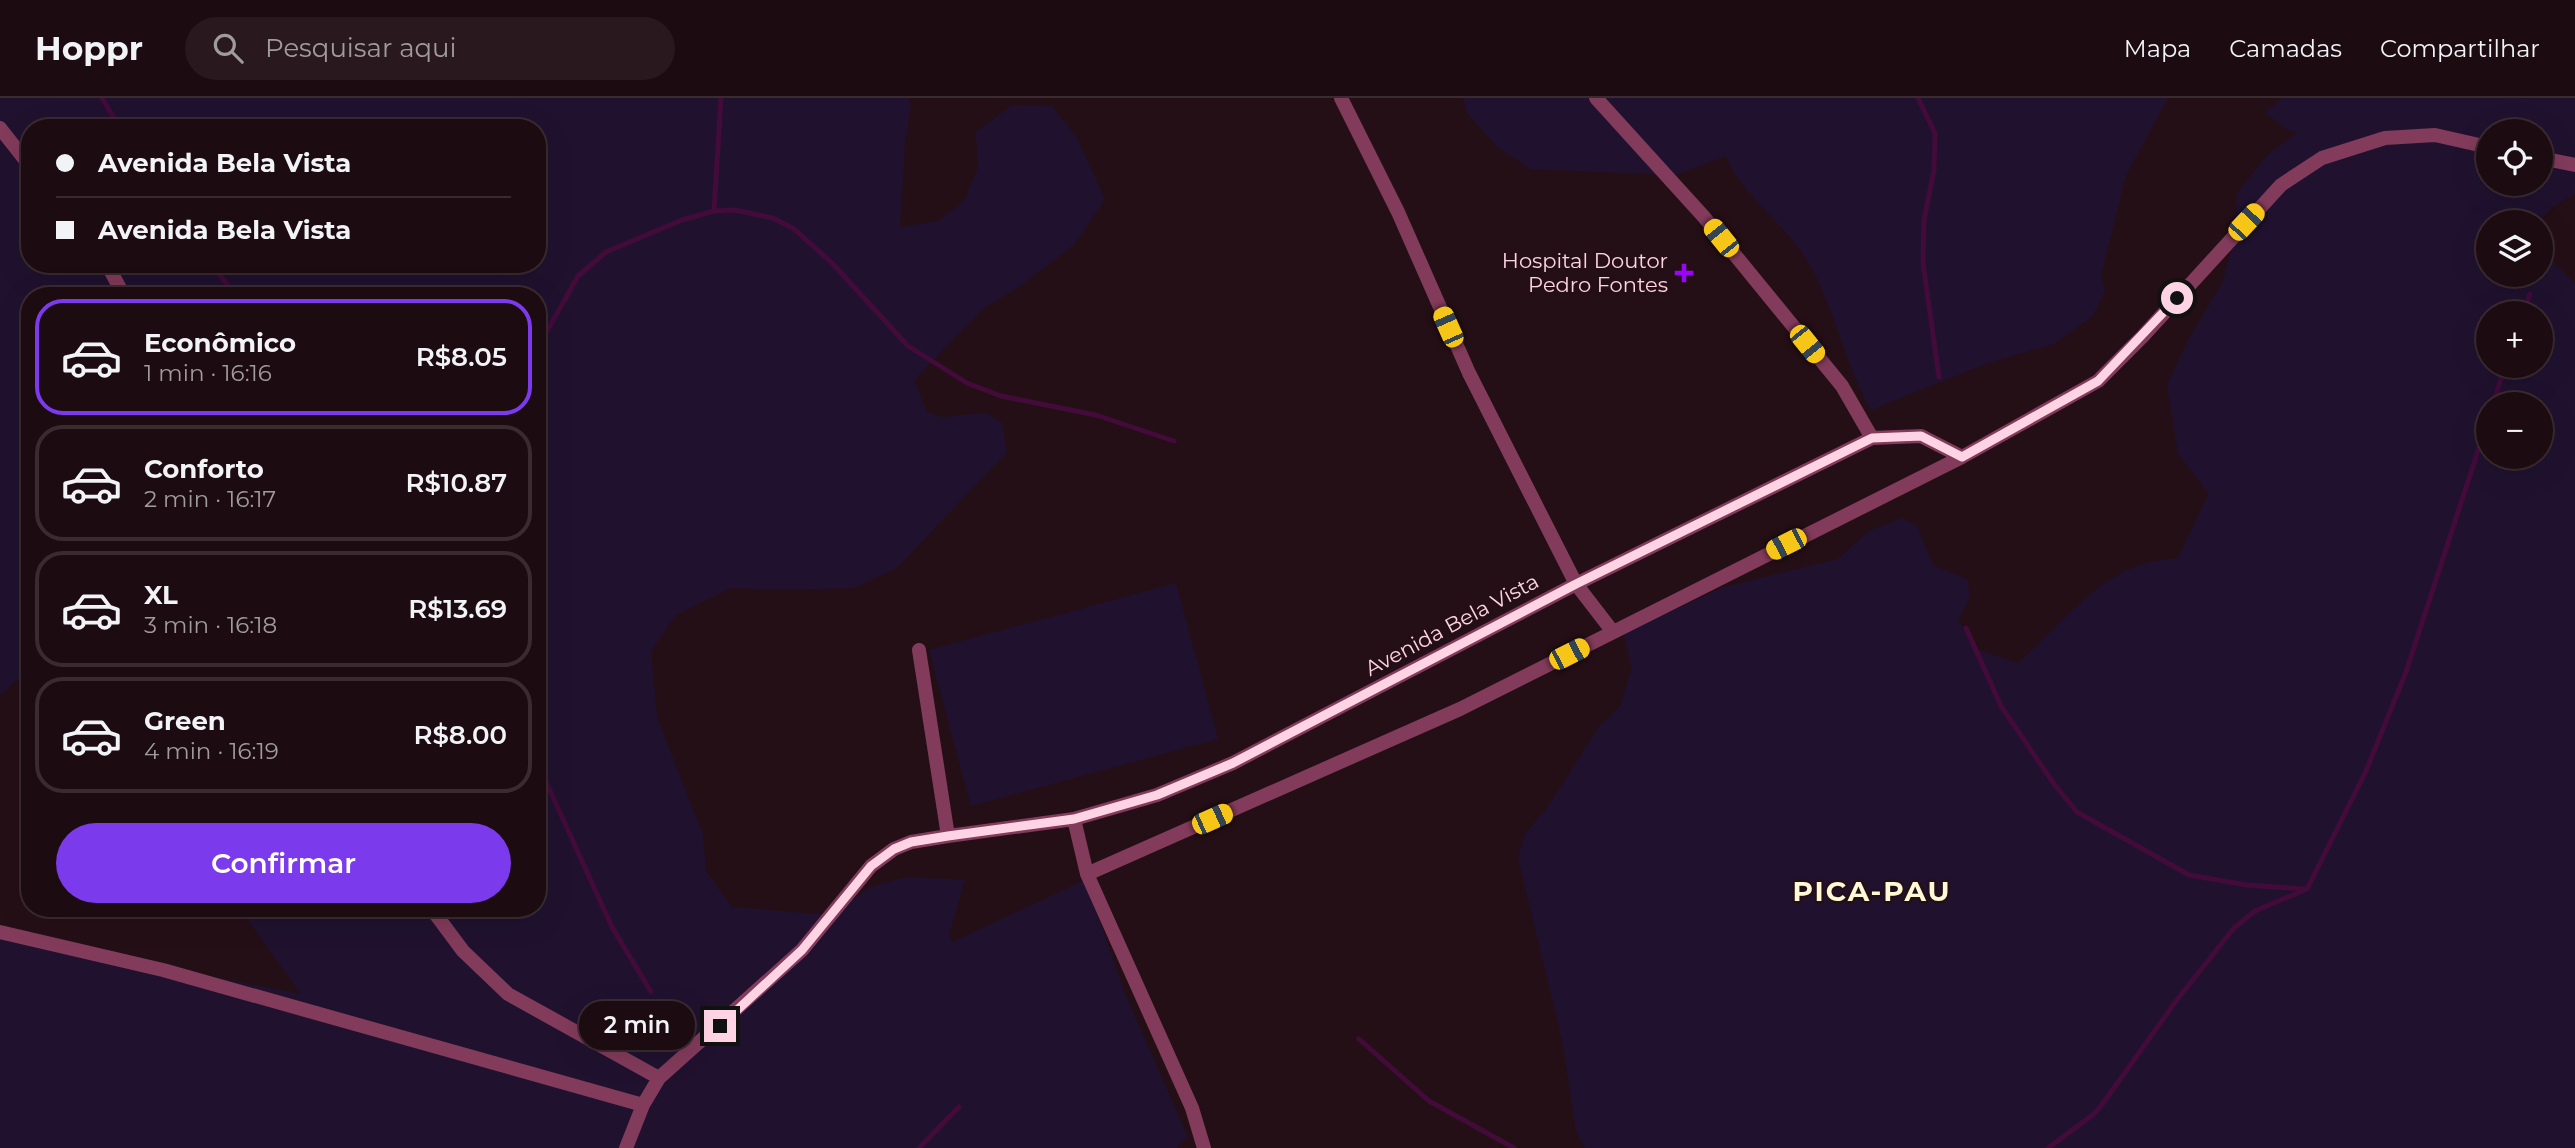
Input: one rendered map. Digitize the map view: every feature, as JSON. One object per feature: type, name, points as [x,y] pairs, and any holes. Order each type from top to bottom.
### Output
[{"type":"street","points":[[1341,98],[1398,212],[1469,373],[1576,584],[1613,632]]},
{"type":"street","points":[[1596,98],[1713,228],[1842,386],[1872,438]]},
{"type":"street","points":[[0,128],[21,155]]},
{"type":"street","points":[[1087,874],[1460,709],[1962,457],[2098,381],[2143,336],[2281,184],[2322,158],[2385,138],[2435,135],[2476,144]]},
{"type":"street","points":[[2553,160],[2575,165]]},
{"type":"street","name":"Avenida Bela Vista","points":[[626,1148],[643,1105],[659,1078],[802,950],[882,856],[911,842],[1074,819],[1157,795],[1233,763],[1576,584],[1872,438],[1921,436],[1962,457]]},
{"type":"street","points":[[919,650],[948,836]]},
{"type":"street","points":[[1074,819],[1087,874],[1192,1108],[1203,1148]]},
{"type":"street","points":[[438,917],[463,951],[508,994],[659,1078]]},
{"type":"street","points":[[0,932],[163,970],[643,1105]]},
{"type":"shaded area","points":[[0,98],[908,98],[911,107],[905,143],[900,227],[939,221],[964,201],[978,167],[976,132],[1012,105],[1052,106],[1077,138],[1105,199],[1074,245],[1019,287],[983,309],[914,380],[927,412],[943,417],[986,413],[1002,423],[1007,452],[897,568],[854,588],[731,588],[676,615],[651,651],[657,717],[703,835],[706,871],[732,907],[830,915],[870,887],[907,877],[965,880],[949,936],[952,942],[1085,880],[1126,996],[1188,1137],[1176,1148],[0,1148],[0,935],[301,994],[245,917],[546,917],[546,287],[21,287],[21,678],[0,695]]},
{"type":"shaded area","points":[[1463,98],[2168,98],[2126,175],[2101,275],[2105,291],[2093,316],[2054,344],[1988,363],[1871,410],[1853,372],[1824,294],[1805,257],[1752,196],[1726,156],[1675,175],[1531,169],[1497,147],[1467,113]]},
{"type":"shaded area","points":[[2282,98],[2575,98],[2575,193],[2550,210],[2476,210],[2476,287],[2553,287],[2553,262],[2575,283],[2575,1148],[1585,1148],[1576,1131],[1562,1039],[1518,858],[1525,834],[1549,805],[1601,724],[1620,706],[1632,668],[1623,633],[1724,587],[1838,559],[1869,531],[1902,518],[1917,526],[1933,565],[1967,579],[1970,597],[1958,620],[1979,650],[2018,663],[2076,607],[2108,581],[2145,563],[2178,558],[2209,493],[2178,454],[2167,385],[2188,340],[2222,283],[2235,237],[2237,193],[2268,154],[2298,132],[2288,130],[2265,113]]},
{"type":"shaded area","points":[[1176,583],[1218,739],[971,806],[929,650]]},
{"type":"waterway","points":[[102,98],[115,119]]},
{"type":"waterway","points":[[714,211],[721,98]]},
{"type":"waterway","points":[[1918,98],[1935,133],[1934,170],[1924,220],[1923,263],[1939,377]]},
{"type":"waterway","points":[[546,333],[578,276],[606,252],[682,220],[714,211],[735,210],[773,218],[794,229],[831,262],[908,346],[967,383],[1001,396],[1096,415],[1174,441]]},
{"type":"waterway","points":[[218,273],[229,287]]},
{"type":"waterway","points":[[2527,301],[2530,294]]},
{"type":"waterway","points":[[2497,392],[2501,378]]},
{"type":"waterway","points":[[2048,1148],[2094,1114],[2176,1001],[2234,928],[2255,911],[2307,889],[2366,771],[2406,672],[2476,457]]},
{"type":"waterway","points":[[1966,628],[2001,706],[2054,784],[2077,812],[2189,875],[2247,885],[2304,889]]},
{"type":"waterway","points":[[546,782],[612,927],[651,992]]},
{"type":"waterway","points":[[1359,1039],[1429,1101],[1514,1148]]},
{"type":"waterway","points":[[919,1148],[959,1107]]},
{"type":"place","name":"Hospital Doutor Pedro Fontes","points":[[1684,273]]},
{"type":"district","name":"PICA-PAU","points":[[1872,891]]},
{"type":"route","points":[[720,1026],[802,950],[871,866],[894,849],[911,842],[1074,819],[1157,795],[1194,780],[1233,763],[1576,584],[1872,438],[1921,436],[1962,457],[2098,381],[2177,298]]}]
